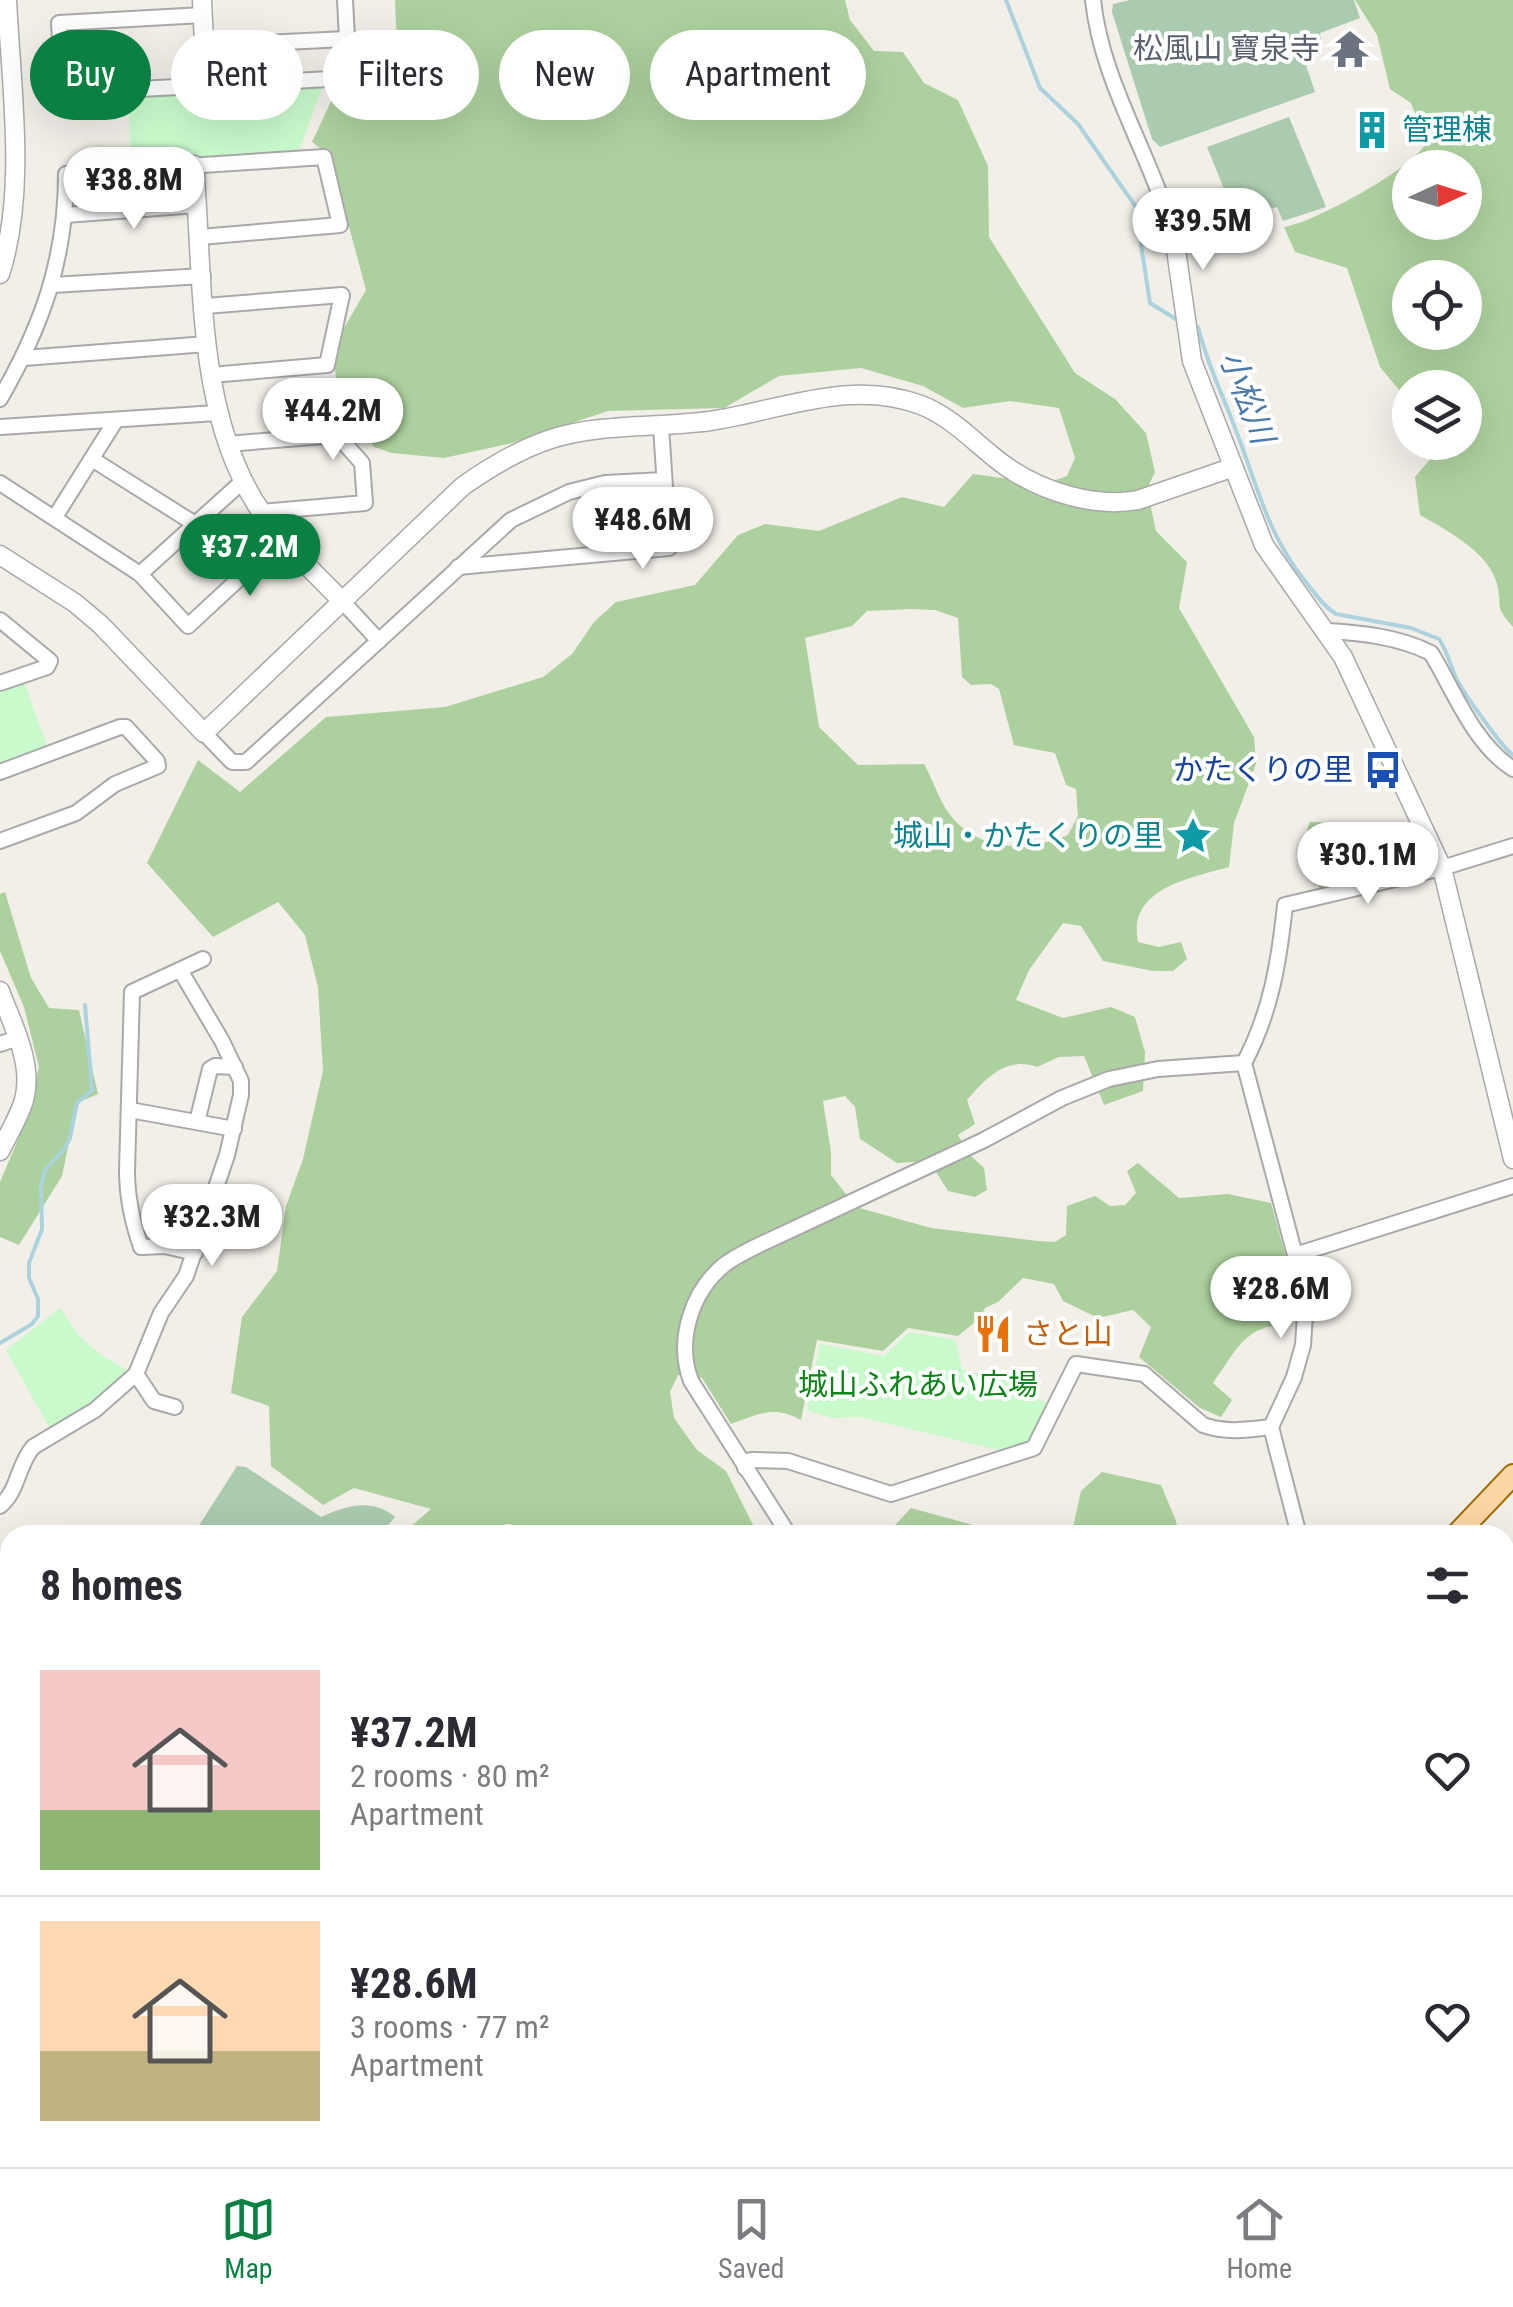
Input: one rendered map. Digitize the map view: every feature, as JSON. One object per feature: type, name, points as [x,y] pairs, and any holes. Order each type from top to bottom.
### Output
[{"type":"main road","points":[[1466,1525],[1513,1475]]},
{"type":"street","points":[[0,274],[15,188],[7,0]]},
{"type":"street","points":[[345,0],[346,30]]},
{"type":"street","points":[[1093,0],[1124,110],[1164,200],[1176,242],[1187,333],[1198,379],[1232,468],[1264,545],[1344,657],[1442,868],[1513,1159]]},
{"type":"street","points":[[171,86],[63,93],[59,22],[202,8]]},
{"type":"street","points":[[0,399],[24,358],[53,285],[66,215],[66,174],[324,157],[340,225],[200,237]]},
{"type":"street","points":[[194,166],[208,344],[218,414],[228,444],[261,512],[379,641]]},
{"type":"street","points":[[66,215],[198,204]]},
{"type":"street","points":[[53,285],[203,276]]},
{"type":"street","points":[[205,306],[342,294],[326,365],[212,375]]},
{"type":"street","points":[[24,358],[208,344]]},
{"type":"street","points":[[204,734],[464,486],[482,473],[551,440],[586,432],[713,421],[782,404],[869,395],[921,405],[966,431],[1005,466],[1029,480],[1091,500],[1138,500],[1232,468]]},
{"type":"street","points":[[0,428],[218,414]]},
{"type":"street","points":[[55,518],[116,420]]},
{"type":"street","points":[[458,567],[668,548],[661,426]]},
{"type":"street","points":[[228,444],[337,435],[362,463],[364,504],[261,512]]},
{"type":"street","points":[[92,458],[195,524]]},
{"type":"street","points":[[0,554],[75,603],[101,625],[232,762],[246,762],[511,520],[570,492],[604,483],[664,480]]},
{"type":"street","points":[[140,574],[243,481]]},
{"type":"street","points":[[0,484],[140,574],[188,626],[282,539]]},
{"type":"street","points":[[0,620],[50,661],[47,667],[0,684]]},
{"type":"street","points":[[1328,632],[1388,639],[1431,652],[1451,693],[1488,749],[1513,769]]},
{"type":"street","points":[[0,772],[120,726],[130,731],[158,766],[114,784],[76,813],[0,840]]},
{"type":"street","points":[[1296,1525],[1271,1426],[1294,1376],[1303,1345],[1305,1314],[1294,1255],[1244,1063],[1261,1030],[1274,988],[1285,905],[1442,868],[1513,846]]},
{"type":"street","points":[[195,1253],[165,1246],[141,1247],[127,1196],[132,992],[204,959]]},
{"type":"street","points":[[0,1506],[14,1492],[33,1447],[95,1410],[136,1374],[161,1314],[186,1276],[195,1253],[234,1129],[242,1088],[235,1067],[180,970]]},
{"type":"street","points":[[0,991],[9,1041],[26,1064],[27,1082],[9,1119],[0,1151]]},
{"type":"street","points":[[782,1525],[691,1382],[685,1365],[693,1303],[726,1262],[984,1140],[1062,1098],[1109,1079],[1158,1069],[1244,1063]]},
{"type":"street","points":[[197,1122],[210,1069],[235,1067]]},
{"type":"street","points":[[130,1110],[234,1129]]},
{"type":"street","points":[[1294,1255],[1513,1186]]},
{"type":"street","points":[[746,1468],[747,1461],[753,1460],[788,1462],[890,1494],[1034,1448],[1076,1364],[1144,1374],[1203,1425],[1212,1428],[1236,1431],[1271,1426]]},
{"type":"street","points":[[136,1374],[154,1401],[175,1408]]},
{"type":"green space","points":[[395,0],[845,0],[850,20],[858,30],[650,30],[650,120],[866,120],[866,41],[874,51],[903,52],[924,83],[958,100],[988,166],[989,237],[1075,373],[1115,399],[1146,433],[1155,472],[1147,489],[1156,531],[1187,562],[1179,608],[1254,737],[1256,764],[1234,823],[1229,867],[1165,888],[1142,909],[1137,924],[1138,942],[1159,947],[1181,942],[1187,959],[1173,971],[1103,961],[1081,926],[1063,923],[1029,970],[1016,1000],[1063,1018],[1111,1007],[1135,1017],[1145,1052],[1143,1091],[1104,1105],[1084,1056],[1059,1057],[1037,1067],[1016,1064],[998,1071],[967,1100],[975,1124],[958,1135],[969,1154],[984,1168],[987,1190],[975,1197],[948,1191],[929,1161],[897,1163],[860,1139],[855,1107],[845,1096],[823,1101],[831,1175],[856,1207],[931,1228],[1038,1241],[1055,1242],[1066,1235],[1067,1206],[1095,1196],[1110,1206],[1125,1205],[1136,1193],[1127,1171],[1138,1163],[1179,1198],[1228,1194],[1271,1203],[1297,1296],[1283,1325],[1249,1336],[1213,1383],[1232,1400],[1221,1417],[1200,1408],[1139,1357],[1151,1327],[1133,1310],[1098,1318],[1063,1301],[1054,1284],[1023,1278],[958,1336],[908,1328],[883,1351],[817,1340],[801,1420],[774,1412],[731,1424],[702,1378],[678,1375],[670,1392],[674,1418],[697,1450],[726,1471],[753,1525],[413,1525],[431,1509],[354,1488],[323,1505],[271,1466],[269,1406],[231,1393],[242,1317],[277,1271],[286,1206],[303,1159],[323,1071],[318,987],[305,935],[278,902],[213,937],[147,863],[198,760],[240,792],[326,717],[445,707],[543,677],[572,654],[594,622],[616,602],[695,585],[738,535],[765,524],[819,531],[902,497],[944,507],[973,474],[1045,484],[1067,476],[1075,458],[1059,408],[1010,401],[963,408],[923,386],[861,368],[779,376],[724,408],[608,411],[512,443],[444,458],[392,453],[374,447],[338,392],[334,364],[337,340],[366,290],[330,156],[312,142],[323,118],[479,120],[479,30],[396,30]],"holes":[[[935,610],[958,618],[962,677],[971,685],[991,684],[999,689],[1014,745],[1055,753],[1066,785],[1076,789],[1078,816],[1068,835],[1021,846],[990,842],[975,836],[950,815],[924,764],[858,765],[819,727],[805,638],[852,626],[867,611]]]},
{"type":"green space","points":[[1130,0],[1354,0],[1360,18],[1320,33],[1321,41],[1300,48],[1315,92],[1160,147],[1152,139],[1112,12],[1113,4]]},
{"type":"green space","points":[[1355,0],[1513,0],[1513,627],[1501,610],[1497,584],[1485,562],[1465,543],[1420,515],[1415,477],[1430,460],[1482,460],[1482,370],[1392,370],[1392,381],[1380,367],[1347,268],[1295,252],[1284,227],[1317,216],[1392,173],[1392,240],[1482,240],[1482,150],[1421,150],[1426,143],[1411,103],[1390,89],[1377,35]]},
{"type":"green space","points":[[323,85],[299,151],[131,165],[129,120],[151,120],[151,94],[171,93],[171,120],[303,120],[303,86]]},
{"type":"green space","points":[[1289,117],[1326,207],[1283,221],[1277,207],[1236,218],[1207,147]]},
{"type":"green space","points":[[23,679],[48,749],[0,766],[0,688]]},
{"type":"green space","points":[[1310,822],[1338,823],[1355,845],[1370,877],[1321,891],[1307,848]]},
{"type":"green space","points":[[5,892],[31,978],[49,1008],[79,1010],[98,1094],[77,1103],[62,1176],[19,1245],[0,1237],[0,1182],[28,1116],[39,1067],[24,1007],[0,951],[0,894]]},
{"type":"green space","points":[[60,1308],[79,1336],[127,1370],[89,1404],[49,1427],[6,1350]]},
{"type":"green space","name":"城山ふれあい広場","points":[[909,1332],[956,1340],[962,1370],[1013,1381],[1019,1396],[1047,1402],[1031,1443],[998,1450],[860,1417],[831,1418],[807,1410],[820,1344],[884,1356]]},
{"type":"green space","points":[[237,1466],[246,1467],[321,1517],[368,1505],[395,1517],[388,1525],[199,1525]]},
{"type":"green space","points":[[1102,1472],[1161,1485],[1177,1525],[1074,1525],[1081,1491]]},
{"type":"green space","points":[[911,1508],[973,1525],[895,1525]]},
{"type":"waterway","name":"小松川","points":[[1006,0],[1040,88],[1078,124],[1143,217],[1141,245],[1150,303],[1179,321]]},
{"type":"waterway","name":"小松川","points":[[1193,326],[1198,327],[1272,527],[1305,581],[1336,614],[1411,628],[1439,639],[1465,693],[1513,755]]},
{"type":"waterway","points":[[0,1343],[32,1324],[38,1316],[29,1263],[42,1229],[41,1186],[45,1170],[70,1138],[77,1103],[92,1090],[85,1005]]},
{"type":"place","name":"松風山 寶泉寺","points":[[1350,49]]},
{"type":"place","name":"管理棟","points":[[1372,130]]},
{"type":"place","name":"かたくりの里","points":[[1383,770]]},
{"type":"place","name":"城山・かたくりの里","points":[[1193,836]]},
{"type":"place","name":"さと山","points":[[993,1334]]}]
